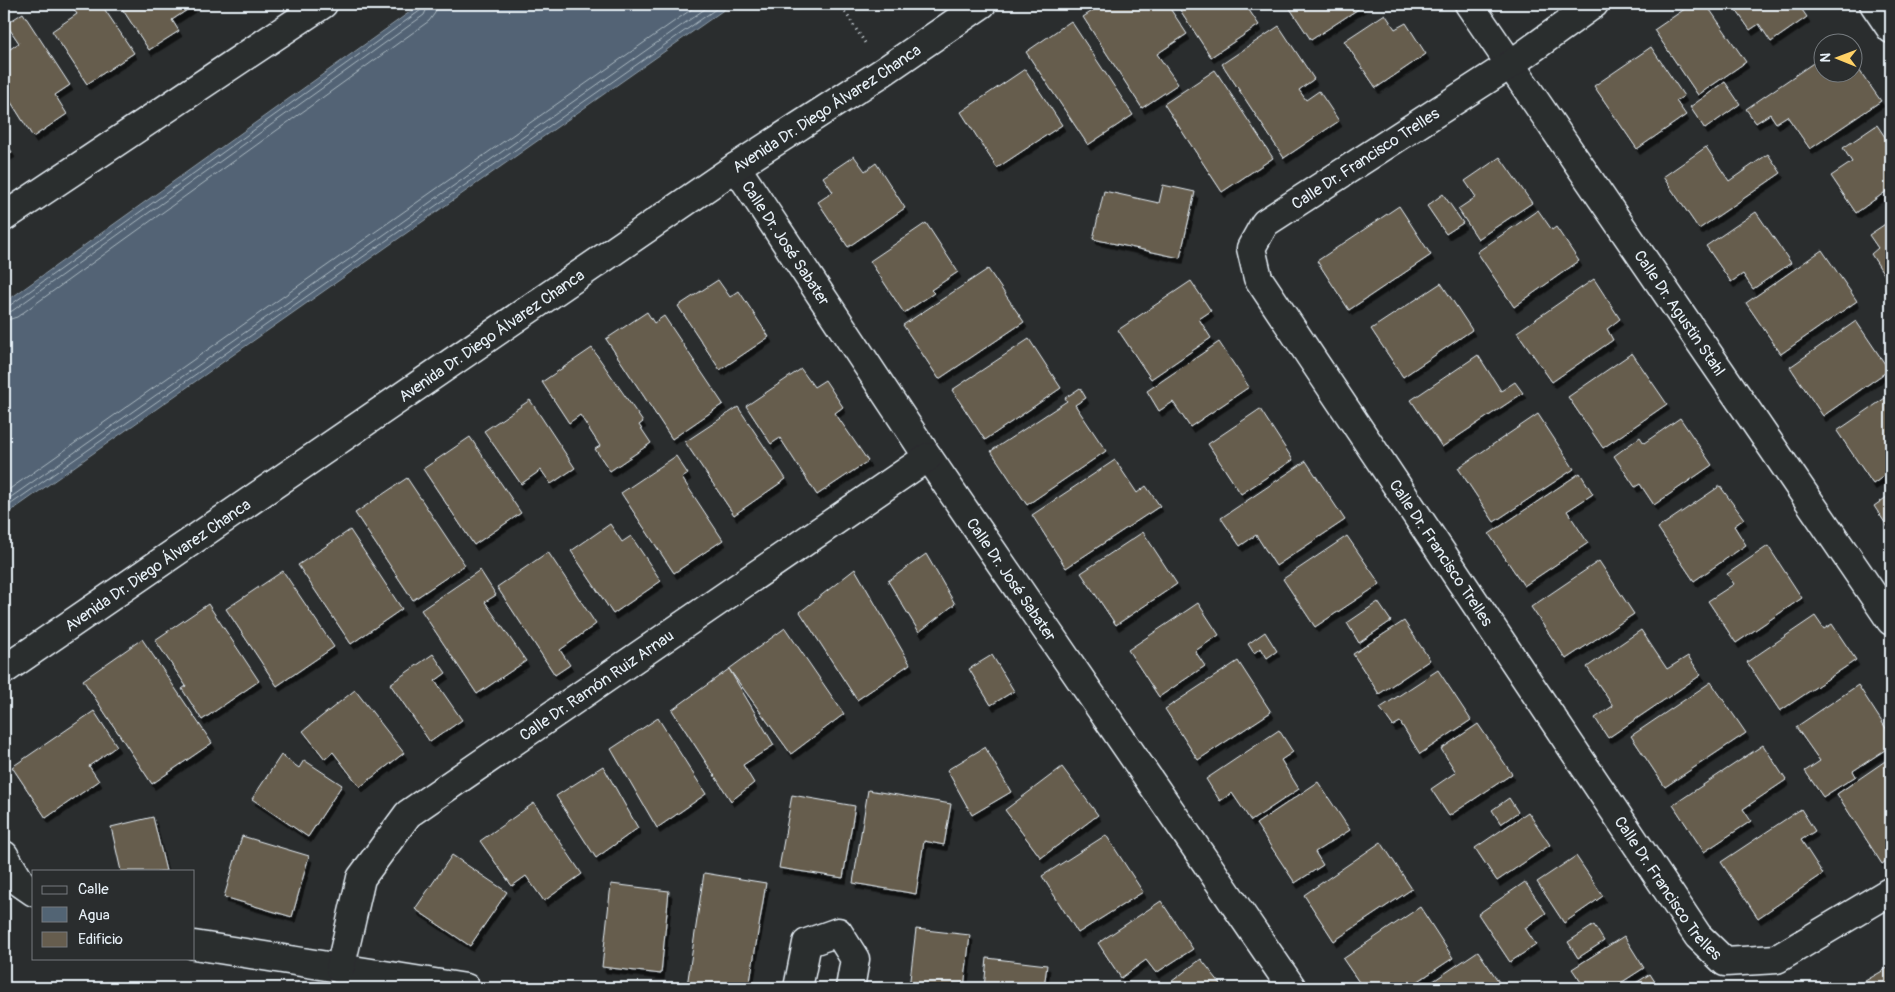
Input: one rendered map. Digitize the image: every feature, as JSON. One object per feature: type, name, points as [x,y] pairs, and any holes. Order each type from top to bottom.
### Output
[{"type":"street","points":[[4,218],[323,4]]},
{"type":"street","name":"Avenida Dr. Diego Álvarez Chanca","points":[[4,670],[736,167],[883,72],[982,4]]},
{"type":"street","name":"Calle Dr. Agustin Stahl","points":[[1470,4],[1891,621]]},
{"type":"street","name":"Calle Dr. Francisco Trelles","points":[[1594,4],[1511,64],[1265,223],[1251,248],[1258,278],[1698,936],[1725,962],[1777,959],[1891,891]]},
{"type":"street","points":[[1874,4],[1891,29]]},
{"type":"street","name":"Calle Dr. José Sabater","points":[[736,167],[928,457],[1292,988]]},
{"type":"street","name":"Calle Dr. Ramón Ruiz Arnau","points":[[340,969],[361,878],[408,814],[928,457]]},
{"type":"street","points":[[4,855],[22,883],[32,890]]},
{"type":"street","points":[[798,988],[807,944],[838,932],[854,959],[850,988]]},
{"type":"street","points":[[195,945],[466,988]]},
{"type":"path","points":[[840,4],[883,72]]},
{"type":"water","points":[[421,4],[732,4],[4,516],[4,303]]},
{"type":"building","points":[[70,4],[101,4],[134,53],[87,84],[52,31],[77,14]]},
{"type":"building","points":[[119,4],[196,4],[172,20],[179,31],[149,50]]},
{"type":"building","points":[[1103,4],[1167,4],[1187,34],[1157,54],[1178,84],[1142,108],[1083,17]]},
{"type":"building","points":[[1176,4],[1245,4],[1259,25],[1211,57]]},
{"type":"building","points":[[1287,4],[1366,4],[1311,40]]},
{"type":"building","points":[[1692,4],[1706,4],[1746,62],[1698,95],[1654,30]]},
{"type":"building","points":[[1732,4],[1798,4],[1807,17],[1771,42],[1759,24],[1750,30]]},
{"type":"building","points":[[23,13],[70,85],[55,95],[67,114],[33,137],[4,91],[4,53],[19,43],[6,24]]},
{"type":"building","points":[[1385,14],[1395,29],[1406,23],[1426,54],[1376,88],[1344,41]]},
{"type":"building","points":[[1071,21],[1133,115],[1088,145],[1026,52]]},
{"type":"building","points":[[1279,26],[1314,79],[1299,90],[1306,100],[1319,91],[1339,121],[1284,158],[1222,64]]},
{"type":"building","points":[[1651,47],[1684,96],[1676,101],[1686,115],[1637,149],[1594,86]]},
{"type":"building","points":[[1812,64],[1812,82],[1862,82],[1862,74],[1881,101],[1810,149],[1787,116],[1776,123],[1770,114],[1756,123],[1746,109]]},
{"type":"building","points":[[1025,69],[1062,125],[997,168],[961,112]]},
{"type":"building","points":[[1215,70],[1273,158],[1222,192],[1164,104]]},
{"type":"building","points":[[1725,82],[1740,104],[1705,129],[1690,107]]},
{"type":"building","points":[[1877,125],[1891,146],[1891,188],[1856,213],[1831,176],[1852,162],[1843,148]]},
{"type":"building","points":[[4,140],[12,152],[4,157]]},
{"type":"building","points":[[1706,147],[1729,181],[1768,154],[1781,173],[1699,229],[1663,177]]},
{"type":"building","points":[[854,156],[865,171],[876,163],[905,208],[848,247],[818,202],[833,192],[823,177]]},
{"type":"building","points":[[1500,157],[1532,203],[1478,239],[1458,209],[1476,197],[1465,181]]},
{"type":"building","points":[[1163,185],[1195,192],[1180,258],[1093,239],[1104,191],[1159,203]]},
{"type":"building","points":[[1443,194],[1463,223],[1446,234],[1427,206]]},
{"type":"building","points":[[1399,206],[1431,255],[1349,310],[1317,261]]},
{"type":"building","points":[[1538,210],[1552,230],[1556,227],[1579,261],[1514,307],[1477,252]]},
{"type":"building","points":[[1756,212],[1791,263],[1753,289],[1743,274],[1731,282],[1706,246]]},
{"type":"building","points":[[1891,220],[1891,285],[1871,254],[1878,248],[1869,235]]},
{"type":"building","points":[[926,223],[958,272],[931,290],[934,293],[904,313],[870,261]]},
{"type":"building","points":[[1822,250],[1857,301],[1781,354],[1746,303]]},
{"type":"building","points":[[988,269],[1024,322],[939,379],[903,325]]},
{"type":"building","points":[[1594,279],[1620,319],[1607,329],[1613,340],[1552,382],[1517,332]]},
{"type":"building","points":[[718,280],[730,297],[739,291],[769,337],[720,370],[678,306]]},
{"type":"building","points":[[1191,281],[1211,311],[1199,319],[1211,338],[1151,379],[1118,330]]},
{"type":"building","points":[[1441,283],[1472,330],[1403,377],[1371,329]]},
{"type":"building","points":[[647,312],[654,323],[664,316],[723,404],[672,439],[606,339]]},
{"type":"building","points":[[1856,321],[1889,370],[1823,416],[1790,367]]},
{"type":"building","points":[[1029,339],[1061,388],[985,440],[952,390]]},
{"type":"building","points":[[1219,342],[1249,387],[1190,427],[1173,402],[1159,411],[1147,391]]},
{"type":"building","points":[[592,348],[643,422],[639,425],[651,443],[610,471],[595,449],[600,446],[580,415],[569,423],[542,382]]},
{"type":"building","points":[[1632,353],[1667,404],[1603,448],[1568,397]]},
{"type":"building","points":[[1478,355],[1501,391],[1515,382],[1523,393],[1442,447],[1411,400]]},
{"type":"building","points":[[801,369],[814,387],[825,380],[843,407],[835,413],[868,461],[817,495],[780,438],[771,444],[746,406]]},
{"type":"building","points":[[1080,388],[1086,398],[1075,405],[1106,451],[1027,505],[991,451],[1067,401],[1065,398]]},
{"type":"building","points":[[1891,394],[1891,471],[1873,484],[1837,431]]},
{"type":"building","points":[[530,400],[575,468],[551,484],[541,470],[521,484],[484,431]]},
{"type":"building","points":[[738,407],[786,479],[734,515],[685,442]]},
{"type":"building","points":[[1260,409],[1293,460],[1241,494],[1208,444]]},
{"type":"building","points":[[1538,414],[1574,469],[1494,522],[1458,468]]},
{"type":"building","points":[[1680,418],[1712,465],[1654,505],[1640,484],[1635,487],[1614,456],[1640,437],[1644,443]]},
{"type":"building","points":[[470,437],[521,513],[474,545],[423,469]]},
{"type":"building","points":[[676,456],[688,474],[682,478],[723,540],[674,573],[621,493]]},
{"type":"building","points":[[1115,460],[1137,493],[1146,486],[1160,506],[1066,568],[1032,515]]},
{"type":"building","points":[[1306,461],[1345,520],[1276,566],[1256,535],[1240,546],[1221,518]]},
{"type":"building","points":[[1580,473],[1593,494],[1567,511],[1588,543],[1524,586],[1489,534]]},
{"type":"building","points":[[407,478],[465,565],[413,600],[355,513]]},
{"type":"building","points":[[1720,486],[1744,519],[1734,526],[1746,545],[1694,581],[1658,528]]},
{"type":"building","points":[[1891,494],[1891,532],[1874,506]]},
{"type":"building","points":[[610,524],[622,542],[631,536],[661,581],[613,614],[571,551]]},
{"type":"building","points":[[350,530],[402,609],[351,644],[298,565]]},
{"type":"building","points":[[1143,532],[1177,584],[1116,625],[1081,573]]},
{"type":"building","points":[[1347,536],[1380,584],[1315,627],[1283,579]]},
{"type":"building","points":[[1768,546],[1802,598],[1736,643],[1708,601],[1734,584],[1727,574]]},
{"type":"building","points":[[548,552],[596,624],[560,650],[570,665],[555,675],[497,587]]},
{"type":"building","points":[[926,554],[955,604],[919,632],[888,581]]},
{"type":"building","points":[[1599,561],[1634,614],[1566,659],[1531,607]]},
{"type":"building","points":[[855,569],[910,664],[857,700],[800,612]]},
{"type":"building","points":[[480,570],[496,595],[485,602],[526,661],[477,694],[421,610]]},
{"type":"building","points":[[283,571],[334,647],[277,686],[226,609]]},
{"type":"building","points":[[1378,602],[1391,621],[1359,643],[1347,623]]},
{"type":"building","points":[[1198,603],[1219,635],[1195,651],[1205,666],[1159,697],[1128,650]]},
{"type":"building","points":[[208,604],[259,681],[202,720],[182,689],[186,686],[155,640]]},
{"type":"building","points":[[1815,616],[1824,629],[1832,624],[1856,660],[1780,711],[1747,662]]},
{"type":"building","points":[[1404,621],[1430,660],[1379,694],[1353,654]]},
{"type":"building","points":[[785,628],[844,714],[791,754],[729,669]]},
{"type":"building","points":[[1641,630],[1667,669],[1688,656],[1701,675],[1608,738],[1595,718],[1613,706],[1587,667]]},
{"type":"building","points":[[1265,632],[1277,651],[1267,658],[1261,648],[1254,653],[1248,644]]},
{"type":"building","points":[[142,639],[212,743],[152,784],[83,680]]},
{"type":"building","points":[[433,654],[446,673],[435,681],[462,720],[430,742],[390,684]]},
{"type":"building","points":[[992,655],[1014,691],[991,705],[969,669]]},
{"type":"building","points":[[1238,661],[1271,712],[1198,760],[1165,709]]},
{"type":"building","points":[[729,669],[774,745],[743,765],[754,783],[731,801],[672,710]]},
{"type":"building","points":[[1438,670],[1471,720],[1420,754],[1400,722],[1393,726],[1380,708]]},
{"type":"building","points":[[1711,682],[1746,733],[1665,787],[1631,736]]},
{"type":"building","points":[[1858,685],[1891,736],[1891,746],[1853,771],[1856,776],[1823,797],[1805,771],[1820,761],[1796,727]]},
{"type":"building","points":[[355,690],[404,753],[360,787],[333,752],[325,759],[303,731]]},
{"type":"building","points":[[94,711],[117,746],[89,766],[99,781],[46,818],[12,767]]},
{"type":"building","points":[[658,718],[706,794],[657,828],[611,749]]},
{"type":"building","points":[[1478,724],[1512,774],[1449,816],[1431,789],[1456,772],[1441,749]]},
{"type":"building","points":[[1279,730],[1293,752],[1281,760],[1299,789],[1251,821],[1232,793],[1220,801],[1206,779]]},
{"type":"building","points":[[1763,745],[1786,780],[1743,809],[1751,821],[1704,852],[1673,805]]},
{"type":"building","points":[[985,747],[1011,792],[972,815],[947,770]]},
{"type":"building","points":[[281,755],[299,768],[304,760],[342,785],[308,837],[252,799]]},
{"type":"building","points":[[1891,757],[1891,858],[1882,864],[1837,794]]},
{"type":"building","points":[[603,766],[638,828],[596,858],[556,796]]},
{"type":"building","points":[[1062,767],[1098,815],[1041,858],[1005,810]]},
{"type":"building","points":[[1318,782],[1350,830],[1315,852],[1323,865],[1295,883],[1256,824]]},
{"type":"building","points":[[868,790],[951,804],[944,845],[924,841],[916,894],[853,883]]},
{"type":"building","points":[[792,795],[855,806],[843,878],[779,868]]},
{"type":"building","points":[[1509,798],[1518,812],[1501,824],[1492,810]]},
{"type":"building","points":[[534,803],[582,874],[544,901],[526,876],[512,886],[480,841]]},
{"type":"building","points":[[1801,809],[1815,831],[1801,840],[1823,874],[1758,918],[1721,862]]},
{"type":"building","points":[[1528,812],[1550,845],[1497,881],[1475,848]]},
{"type":"building","points":[[153,817],[166,870],[121,870],[111,827]]},
{"type":"building","points":[[1106,835],[1143,892],[1078,933],[1042,876]]},
{"type":"building","points":[[242,836],[309,856],[292,917],[224,897]]},
{"type":"building","points":[[1381,842],[1412,889],[1334,941],[1304,895]]},
{"type":"building","points":[[452,855],[507,892],[470,946],[415,909]]},
{"type":"building","points":[[1576,856],[1603,896],[1564,923],[1537,882]]},
{"type":"building","points":[[704,873],[766,883],[749,988],[687,986]]},
{"type":"building","points":[[1525,882],[1546,913],[1525,928],[1536,945],[1510,962],[1478,914]]},
{"type":"building","points":[[611,884],[669,891],[661,974],[602,967]]},
{"type":"building","points":[[1161,901],[1193,949],[1156,973],[1146,960],[1121,978],[1098,943]]},
{"type":"building","points":[[1420,907],[1453,958],[1408,988],[1363,988],[1343,959]]},
{"type":"building","points":[[1594,925],[1604,941],[1578,958],[1568,942]]},
{"type":"building","points":[[916,929],[970,935],[964,988],[909,988]]},
{"type":"building","points":[[1624,936],[1644,968],[1613,988],[1585,988],[1572,969]]},
{"type":"building","points":[[1478,951],[1503,988],[1423,988]]},
{"type":"building","points":[[987,958],[1047,965],[1044,988],[984,988]]},
{"type":"building","points":[[1201,959],[1224,988],[1163,988]]},
{"type":"building","points":[[1891,966],[1891,988],[1853,988]]},
{"type":"building","points":[[1650,974],[1659,988],[1628,988]]}]
